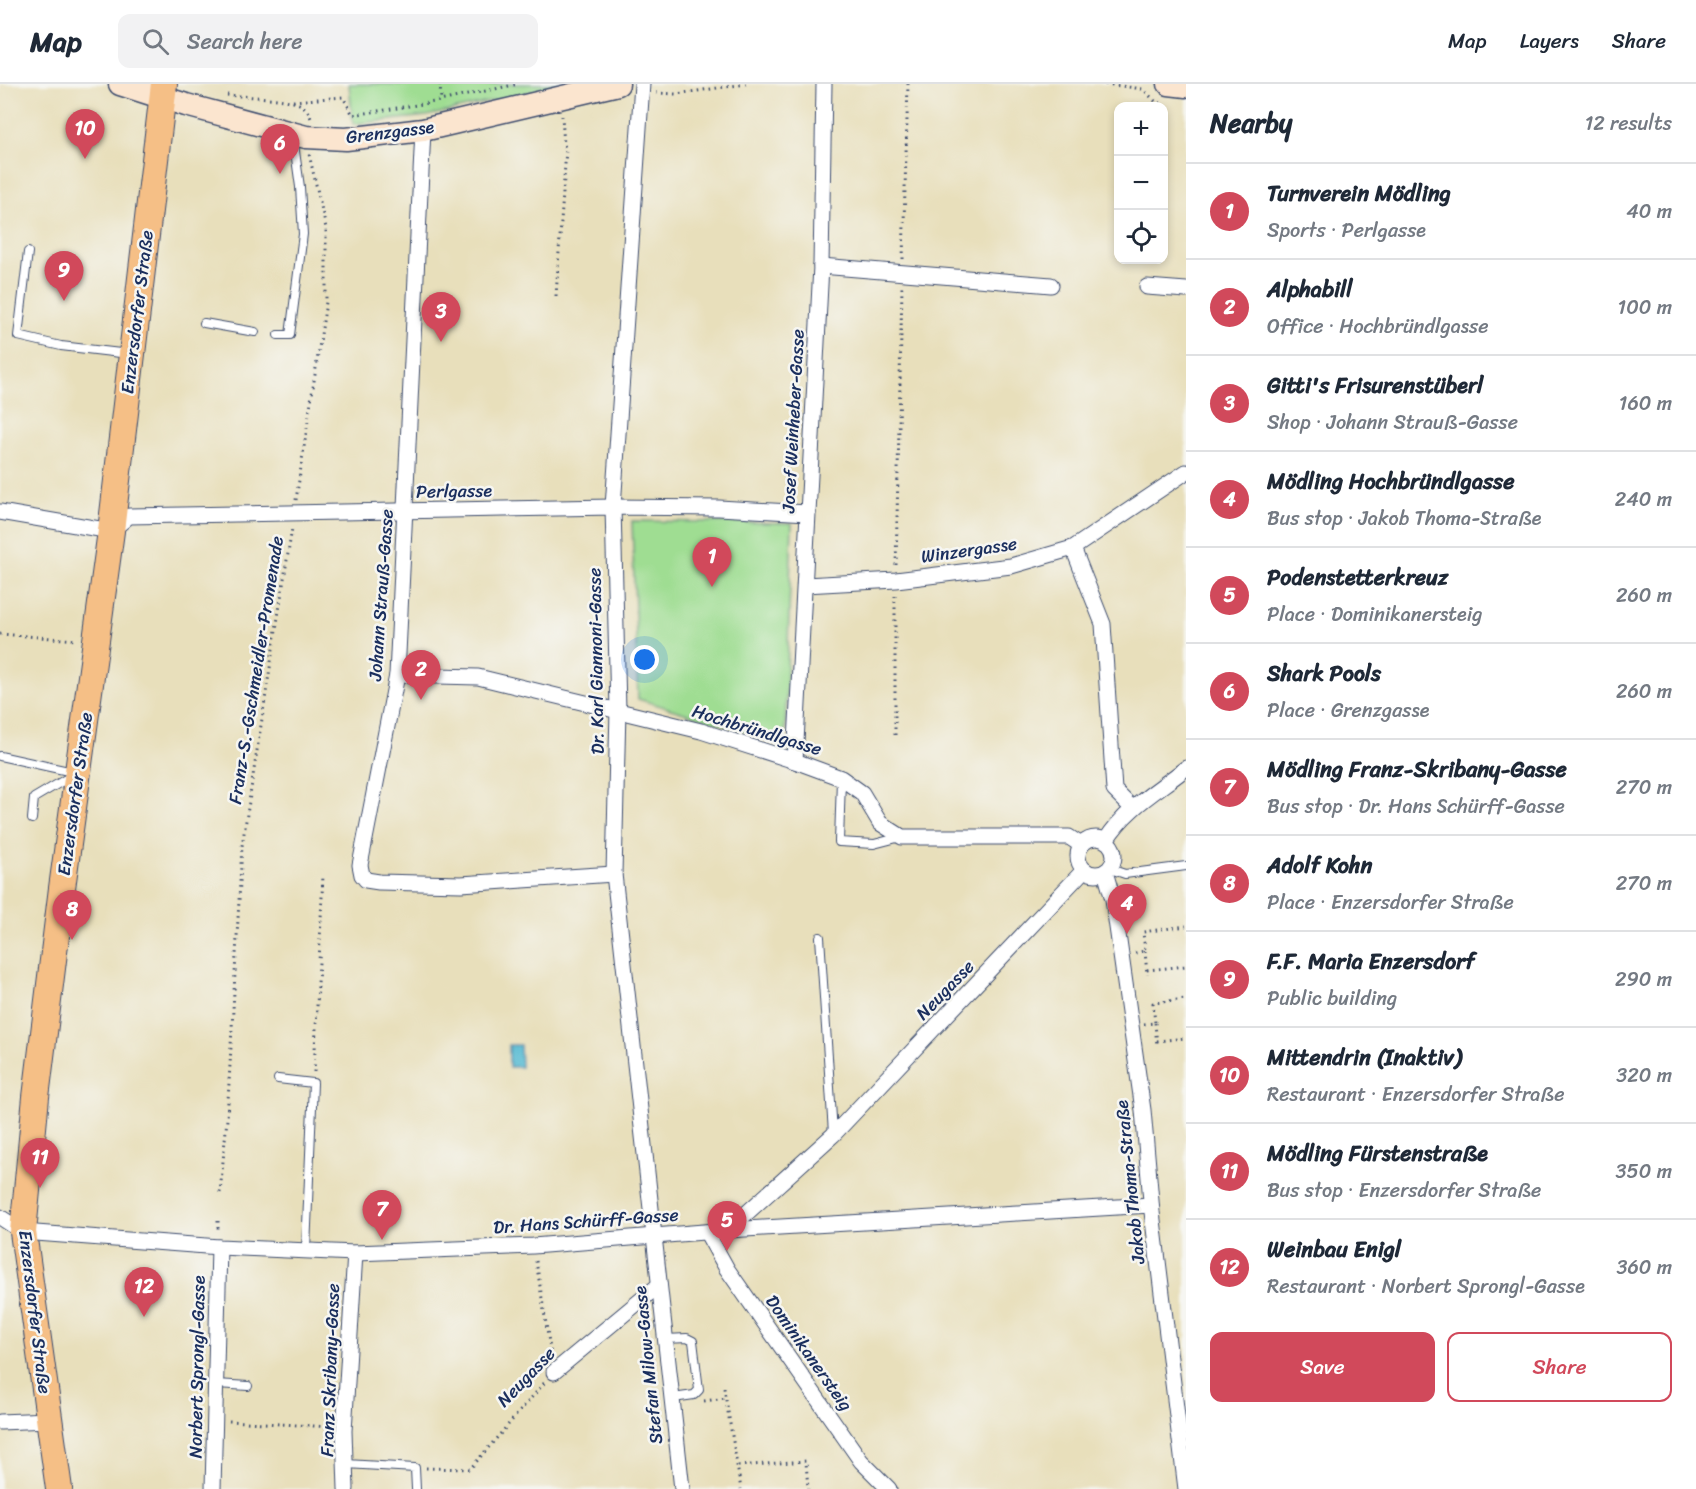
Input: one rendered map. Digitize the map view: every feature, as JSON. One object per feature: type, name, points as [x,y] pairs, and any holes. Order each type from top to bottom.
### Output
[{"type":"main road","name":"Enzersdorfer Straße","points":[[59,1489],[22,1232],[36,1097],[111,531],[163,91]]},
{"type":"street","name":"Grenzgasse","points":[[120,84],[163,91],[302,142],[423,130],[618,84]]},
{"type":"street","name":"Dr. Karl Giannoni-Gasse","points":[[642,84],[613,507],[618,710],[614,874],[654,1237]]},
{"type":"street","name":"Josef Weinheber-Gasse","points":[[795,761],[821,266],[824,84]]},
{"type":"street","points":[[1167,94],[1186,86]]},
{"type":"street","name":"Johann Strauß-Gasse","points":[[423,130],[397,675],[360,865],[362,875],[366,880],[461,884],[614,874]]},
{"type":"street","points":[[821,266],[1051,285]]},
{"type":"street","points":[[1147,287],[1186,290]]},
{"type":"street","name":"Winzergasse","points":[[805,585],[896,580],[1011,566],[1073,548],[1186,472]]},
{"type":"street","name":"Perlgasse","points":[[111,531],[129,516],[613,507],[719,508],[808,513]]},
{"type":"street","points":[[0,512],[111,531]]},
{"type":"street","points":[[1073,548],[1103,624],[1114,790],[1132,808]]},
{"type":"street","name":"Hochbründlgasse","points":[[397,675],[478,677],[700,731],[795,761],[842,778],[862,793],[880,823],[902,837]]},
{"type":"street","points":[[1106,840],[1132,808],[1186,768]]},
{"type":"street","points":[[902,837],[1069,837],[1081,845]]},
{"type":"street","points":[[1090,838],[1106,840],[1114,854],[1113,864],[1107,870],[1094,874],[1084,870],[1078,856],[1081,845],[1090,838]]},
{"type":"street","name":"Neugasse","points":[[728,1230],[833,1135],[1084,870]]},
{"type":"street","name":"Jakob Thoma-Straße","points":[[1107,870],[1143,1110],[1151,1205],[1186,1489]]},
{"type":"street","name":"Dr. Hans Schürff-Gasse","points":[[22,1232],[219,1247],[355,1252],[533,1246],[728,1230],[1151,1205]]},
{"type":"street","points":[[0,1217],[22,1232]]},
{"type":"street","name":"Dominikanersteig","points":[[707,1233],[727,1269],[861,1461],[889,1489]]},
{"type":"street","name":"Stefan Milow-Gasse","points":[[654,1237],[682,1489]]},
{"type":"street","name":"Norbert Sprongl-Gasse","points":[[213,1489],[219,1247]]},
{"type":"street","name":"Franz Skribany-Gasse","points":[[346,1489],[344,1431],[355,1252]]},
{"type":"street","name":"Neugasse","points":[[554,1372],[659,1285]]},
{"type":"street","points":[[0,1422],[49,1420]]},
{"type":"lane","points":[[278,335],[290,334],[303,234],[300,187],[302,142]]},
{"type":"lane","points":[[27,252],[18,336],[61,346],[132,354]]},
{"type":"lane","points":[[204,323],[255,332]]},
{"type":"lane","points":[[0,756],[78,773]]},
{"type":"lane","points":[[32,819],[34,798],[78,773]]},
{"type":"lane","points":[[842,778],[839,842],[874,844],[902,837]]},
{"type":"lane","points":[[1107,870],[1125,874],[1186,866]]},
{"type":"lane","points":[[820,937],[833,1135]]},
{"type":"lane","points":[[278,1079],[313,1083],[306,1250]]},
{"type":"lane","points":[[666,1339],[687,1338],[693,1341],[699,1390],[694,1395],[673,1398]]},
{"type":"lane","points":[[217,1384],[248,1386]]},
{"type":"lane","points":[[346,1464],[415,1468],[416,1489]]},
{"type":"path","points":[[440,84],[441,101]]},
{"type":"path","points":[[222,95],[290,101],[343,97],[352,115],[441,101],[518,84]]},
{"type":"path","points":[[895,735],[896,580],[908,84]]},
{"type":"path","points":[[1105,84],[1143,89],[1156,102],[1167,94]]},
{"type":"path","name":"Franz-S.-Gschmeidler-Promenade","points":[[220,1193],[227,1119],[242,846],[326,302],[326,228],[302,142],[310,118],[308,110],[290,101]]},
{"type":"path","points":[[556,296],[566,149],[562,116]]},
{"type":"path","points":[[0,634],[96,642]]},
{"type":"path","points":[[313,1083],[323,875]]},
{"type":"path","points":[[1186,926],[1143,932],[1147,973],[1186,966]]},
{"type":"path","points":[[1120,954],[1145,951]]},
{"type":"path","points":[[1186,999],[1153,1003],[1157,1043],[1186,1038]]},
{"type":"path","points":[[1131,1025],[1155,1023]]},
{"type":"path","points":[[533,1246],[554,1372]]},
{"type":"path","name":"Neugasse","points":[[415,1468],[470,1469],[554,1372]]},
{"type":"path","points":[[724,1388],[741,1489]]},
{"type":"path","points":[[216,1420],[323,1425],[344,1431]]},
{"type":"path","points":[[738,1467],[806,1461],[808,1489]]},
{"type":"green space","points":[[349,84],[561,84],[427,116],[353,124]]},
{"type":"green space","points":[[632,521],[792,523],[785,735],[776,741],[638,699]]},
{"type":"water","points":[[509,1045],[520,1045],[521,1067],[509,1067]]},
{"type":"place","name":"Mittendrin (Inaktiv)","points":[[85,159]]},
{"type":"place","name":"Shark Pools","points":[[280,174]]},
{"type":"place","name":"F.F. Maria Enzersdorf","points":[[64,301]]},
{"type":"place","name":"Gitti's Frisurenstüberl","points":[[441,342]]},
{"type":"place","name":"Turnverein Mödling","points":[[712,587]]},
{"type":"place","name":"Alphabill","points":[[421,700]]},
{"type":"place","name":"Mödling Hochbründlgasse","points":[[1127,934]]},
{"type":"place","name":"Adolf Kohn","points":[[72,940]]},
{"type":"place","name":"Mödling Fürstenstraße","points":[[40,1188]]},
{"type":"place","name":"Mödling Franz-Skribany-Gasse","points":[[382,1240]]},
{"type":"place","name":"Podenstetterkreuz","points":[[727,1251]]},
{"type":"place","name":"Weinbau Enigl","points":[[144,1317]]}]
